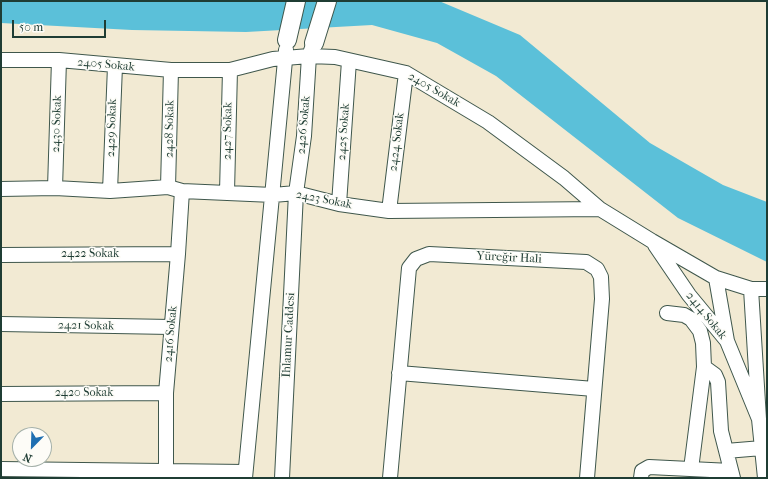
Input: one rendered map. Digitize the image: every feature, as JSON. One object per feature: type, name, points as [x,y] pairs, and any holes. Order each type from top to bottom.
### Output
[{"type":"main road","points":[[287,40],[296,1]]},
{"type":"main road","points":[[312,50],[327,1]]},
{"type":"street","points":[[1,469],[245,475],[287,40]]},
{"type":"street","name":"2405 Sokak","points":[[1,60],[59,60],[172,70],[230,70],[286,58],[312,50],[406,74],[488,122],[564,178],[600,209],[652,241],[716,278],[750,289],[767,289]]},
{"type":"street","name":"2426 Sokak","points":[[296,193],[304,136],[312,50]]},
{"type":"street","name":"2430 Sokak","points":[[55,188],[59,60]]},
{"type":"street","name":"2425 Sokak","points":[[339,204],[349,60]]},
{"type":"street","name":"2429 Sokak","points":[[110,191],[115,66]]},
{"type":"street","name":"2428 Sokak","points":[[172,70],[175,189]]},
{"type":"street","name":"2427 Sokak","points":[[227,192],[230,70]]},
{"type":"street","name":"2424 Sokak","points":[[389,211],[406,74]]},
{"type":"street","name":"2423 Sokak","points":[[1,189],[55,188],[110,191],[175,189],[273,196],[296,193],[339,204],[389,211],[600,209]]},
{"type":"street","name":"2416 Sokak","points":[[166,474],[166,393],[178,254],[175,189]]},
{"type":"street","name":"Ihlamur Caddesi","points":[[282,478],[296,193]]},
{"type":"street","name":"2414 Sokak","points":[[652,241],[689,295],[727,342],[759,419]]},
{"type":"street","name":"2422 Sokak","points":[[1,255],[178,254]]},
{"type":"street","name":"Yüreğir Hali","points":[[390,478],[409,268],[416,259],[429,254],[586,262],[597,269],[601,277],[602,299],[587,478]]},
{"type":"street","points":[[716,278],[727,342]]},
{"type":"street","name":"2414 Sokak","points":[[750,289],[759,419],[765,478]]},
{"type":"street","points":[[667,313],[684,315],[691,319],[696,326],[703,343],[704,367],[691,469]]},
{"type":"street","name":"2421 Sokak","points":[[1,324],[171,327]]},
{"type":"street","points":[[641,478],[642,471],[649,467],[691,469],[732,475],[721,431],[718,382],[715,374],[704,367]]},
{"type":"street","points":[[399,373],[594,389]]},
{"type":"street","name":"2420 Sokak","points":[[1,394],[166,393]]},
{"type":"street","points":[[726,451],[762,448]]},
{"type":"water","points":[[1,1],[439,1],[520,35],[650,143],[723,185],[767,202],[767,262],[678,218],[496,76],[437,43],[372,25],[246,32],[132,30],[1,23]]}]
